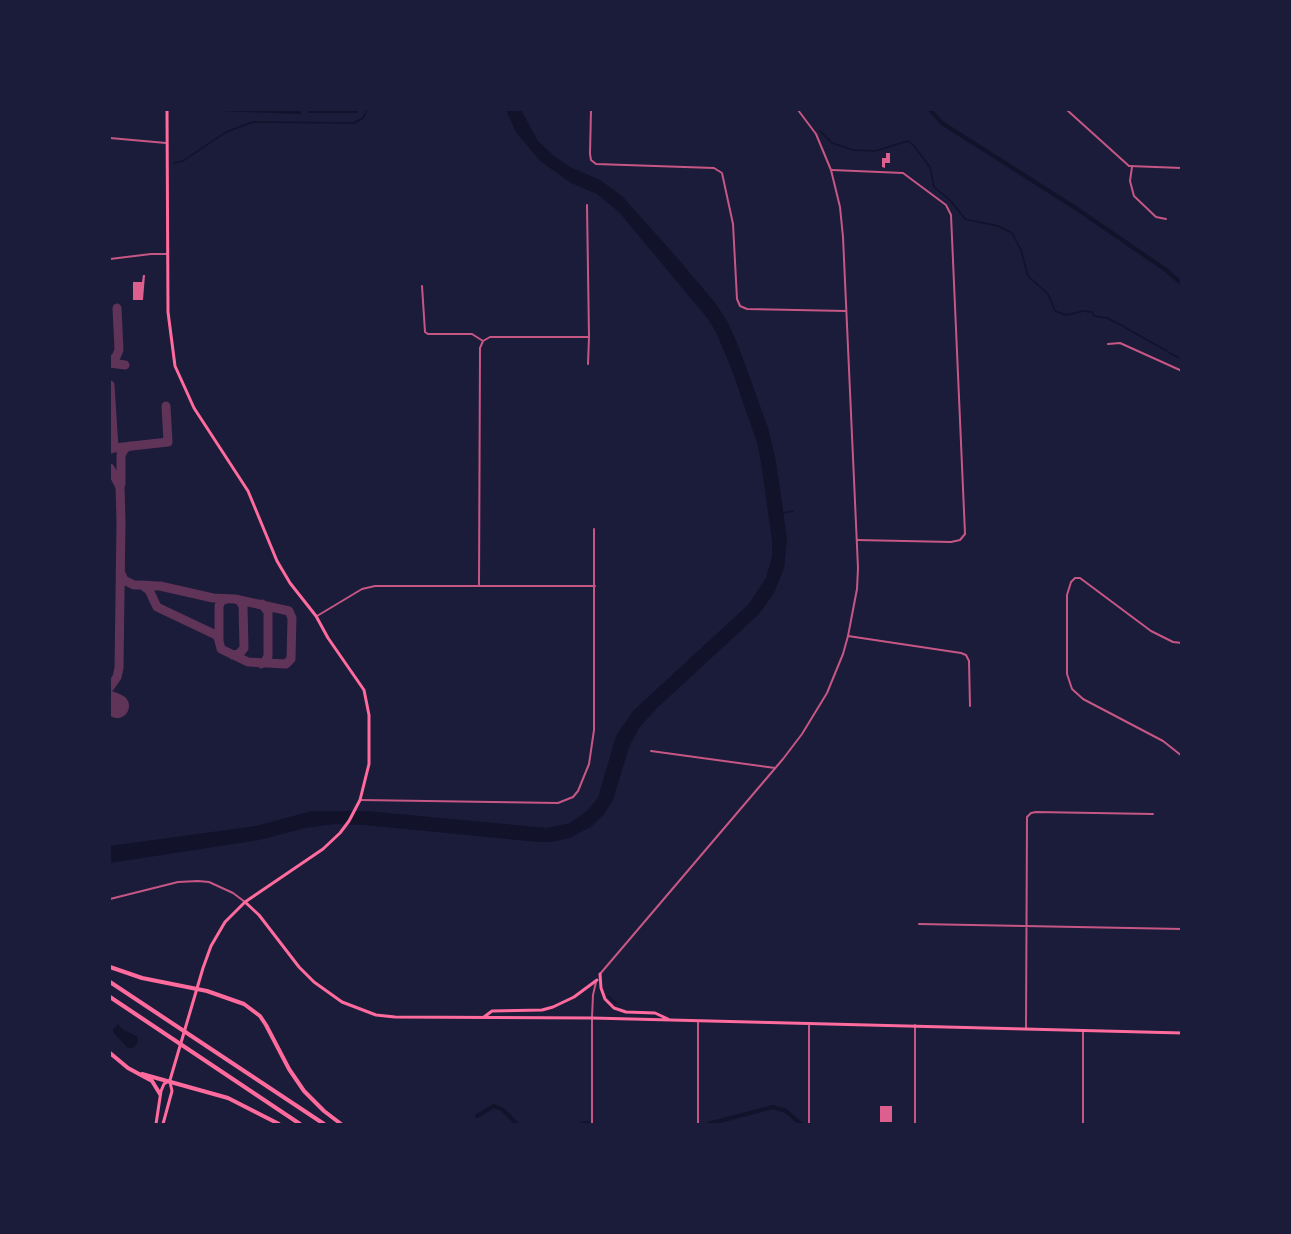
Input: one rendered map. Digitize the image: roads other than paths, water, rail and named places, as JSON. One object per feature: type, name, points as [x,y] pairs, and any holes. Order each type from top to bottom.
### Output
[{"type":"highway","points":[[110,967],[142,978],[196,988],[236,999],[251,1008],[266,1025],[289,1069],[304,1091],[342,1125]]},
{"type":"highway","points":[[110,982],[324,1125]]},
{"type":"highway","points":[[110,997],[300,1125]]},
{"type":"highway","points":[[110,1053],[128,1068],[142,1074],[228,1098],[279,1125]]},
{"type":"highway","points":[[142,1074],[156,1085],[160,1094]]},
{"type":"main road","points":[[163,1125],[172,1090],[170,1080],[177,1054],[196,988],[215,938],[225,922],[245,903],[323,849],[347,824],[360,800],[369,764],[369,715],[363,690],[316,616],[290,583],[277,561],[248,491],[207,429],[182,384],[175,366],[169,330],[167,110]]},
{"type":"main road","points":[[245,903],[258,915],[299,967],[314,982],[342,1002],[364,1011],[395,1017],[592,1018],[1182,1033]]},
{"type":"main road","points":[[600,974],[603,994],[614,1008],[626,1012],[655,1012],[669,1020]]},
{"type":"main road","points":[[484,1018],[492,1011],[542,1010],[553,1007],[574,997],[597,980]]},
{"type":"main road","points":[[156,1125],[160,1094],[164,1084],[170,1080]]},
{"type":"street","points":[[591,110],[590,154],[591,160],[596,164],[719,169],[722,173],[733,224],[737,299],[740,306],[747,309],[847,311]]},
{"type":"street","points":[[592,1125],[593,995],[600,974],[802,734],[818,710],[836,674],[848,636],[857,590],[857,540],[842,222],[831,170],[816,134],[798,110]]},
{"type":"street","points":[[1067,110],[1131,166],[1182,168]]},
{"type":"street","points":[[110,138],[167,143]]},
{"type":"street","points":[[1131,166],[1130,181],[1134,196],[1156,217],[1166,219]]},
{"type":"street","points":[[831,170],[903,173],[946,205],[951,214],[965,530],[963,538],[951,542],[857,540]]},
{"type":"street","points":[[587,205],[588,364]]},
{"type":"street","points":[[110,259],[168,254]]},
{"type":"street","points":[[422,286],[424,332],[428,334],[472,334],[483,341]]},
{"type":"street","points":[[479,586],[480,356],[483,341],[490,337],[589,337]]},
{"type":"street","points":[[1108,344],[1120,343],[1182,371]]},
{"type":"street","points":[[360,800],[558,803],[573,797],[583,783],[589,764],[594,730],[594,529]]},
{"type":"street","points":[[1181,755],[1147,732],[1083,699],[1072,689],[1067,674],[1067,595],[1071,582],[1075,578],[1080,578],[1151,631],[1182,644]]},
{"type":"street","points":[[316,616],[363,589],[375,586],[595,586]]},
{"type":"street","points":[[848,636],[962,653],[969,661],[970,706]]},
{"type":"street","points":[[651,751],[775,768]]},
{"type":"street","points":[[1026,1028],[1025,925],[1026,819],[1028,815],[1036,812],[1154,814]]},
{"type":"street","points":[[110,899],[178,882],[198,881],[209,882],[233,892],[245,903]]},
{"type":"street","points":[[919,924],[1182,929]]},
{"type":"street","points":[[698,1021],[698,1125]]},
{"type":"street","points":[[808,1125],[809,1023]]},
{"type":"street","points":[[915,1025],[915,1125]]},
{"type":"street","points":[[1083,1030],[1083,1125]]},
{"type":"waterway","points":[[174,163],[183,161],[226,132],[253,122],[354,123],[363,118],[367,110]]},
{"type":"waterway","points":[[930,110],[942,123],[1074,207],[1166,270],[1182,284]]},
{"type":"waterway","points":[[820,131],[832,143],[853,150],[875,151],[908,141],[930,167],[934,187],[950,200],[965,219],[998,226],[1012,233],[1021,250],[1028,276],[1048,294],[1055,311],[1066,315],[1083,311],[1092,312],[1094,316],[1107,318],[1123,326]]},
{"type":"waterway","points":[[1124,327],[1167,351]]},
{"type":"waterway","points":[[1169,353],[1182,359]]},
{"type":"waterway","points":[[783,513],[793,511]]},
{"type":"waterway","points":[[608,996],[616,1003]]},
{"type":"waterway","points":[[477,1116],[494,1106],[503,1110],[517,1124]]},
{"type":"waterway","points":[[708,1124],[773,1107],[786,1111],[801,1124]]},
{"type":"waterway","points":[[582,1124],[588,1123]]}]
